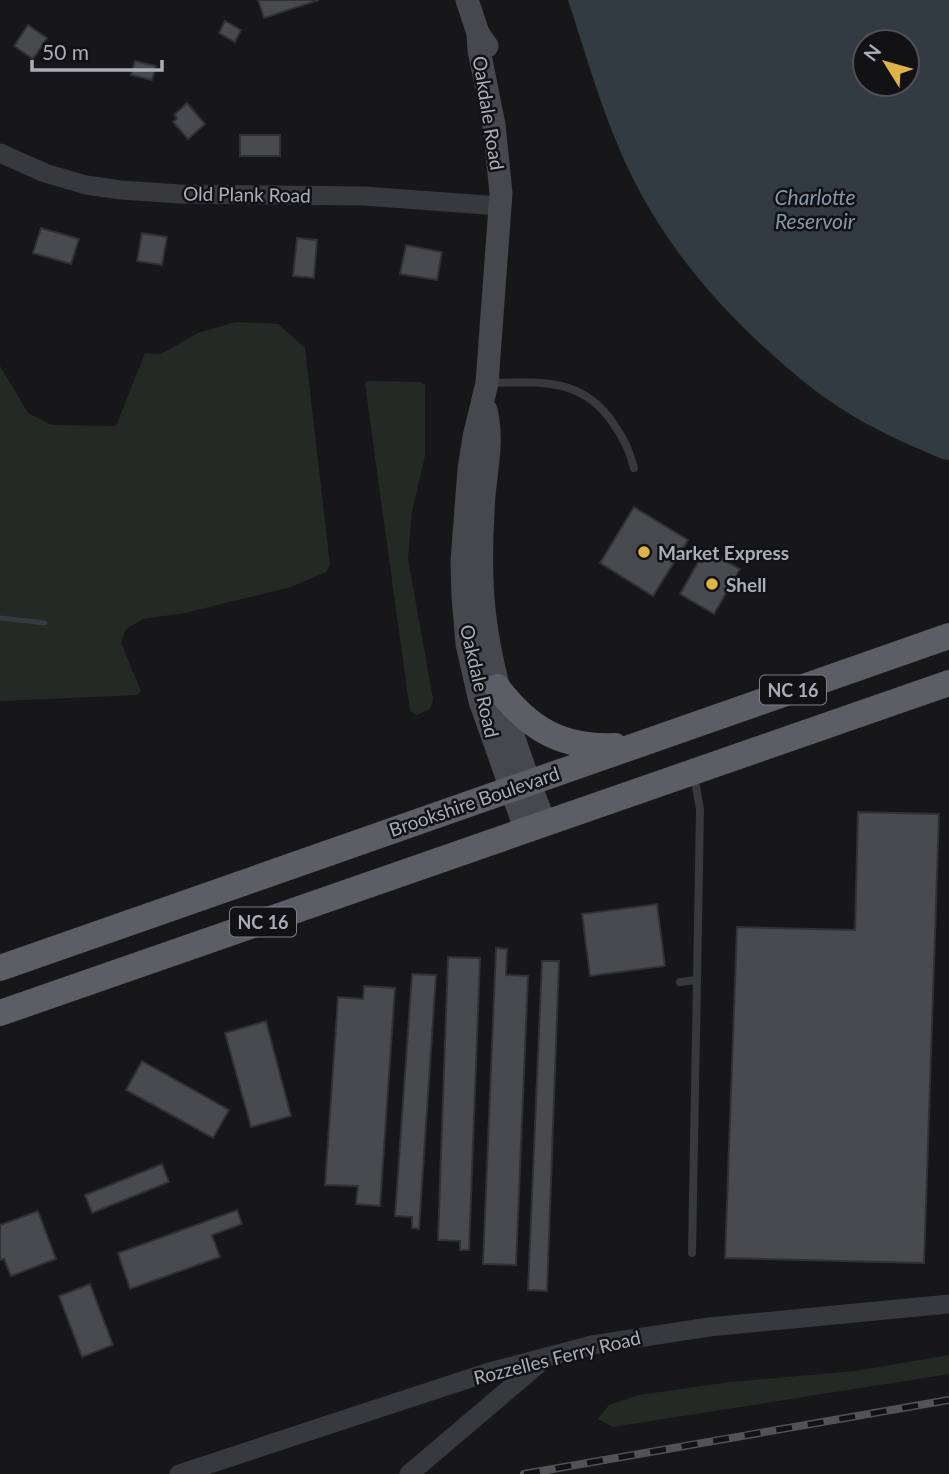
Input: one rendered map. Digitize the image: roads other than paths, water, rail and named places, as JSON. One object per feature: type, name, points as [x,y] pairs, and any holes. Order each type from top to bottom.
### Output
[{"type":"highway","name":"Brookshire Boulevard","points":[[0,968],[949,636]]},
{"type":"highway","name":"NC 16","points":[[0,1013],[949,683]]},
{"type":"highway","points":[[497,687],[522,715],[544,731],[566,742],[587,746],[638,744]]},
{"type":"main road","name":"Oakdale Road","points":[[467,0],[478,33],[494,125],[501,199],[486,392],[474,437],[464,522],[464,621],[480,701],[520,785],[536,827]]},
{"type":"main road","name":"Oakdale Road","points":[[486,392],[490,439],[484,498],[482,580],[487,638],[520,785]]},
{"type":"street","name":"Old Plank Road","points":[[0,153],[45,173],[86,185],[121,190],[180,194],[501,199]]},
{"type":"street","name":"Rozzelles Ferry Road","points":[[179,1474],[486,1373],[592,1345],[688,1329],[949,1304]]},
{"type":"street","points":[[410,1474],[548,1356]]},
{"type":"lane","points":[[486,392],[545,383],[582,392],[604,409],[624,439],[634,468]]},
{"type":"lane","points":[[692,1253],[700,809],[694,772]]},
{"type":"lane","points":[[680,982],[697,980]]},
{"type":"water","name":"Charlotte Reservoir","points":[[568,0],[949,0],[949,460],[891,436],[825,398],[787,368],[738,322],[694,273],[656,219],[628,167],[591,72]]},
{"type":"waterway","points":[[0,618],[45,623]]},
{"type":"railway","points":[[524,1474],[949,1400]]},
{"type":"place","name":"Market Express","points":[[644,552]]},
{"type":"place","name":"Shell","points":[[712,584]]}]
